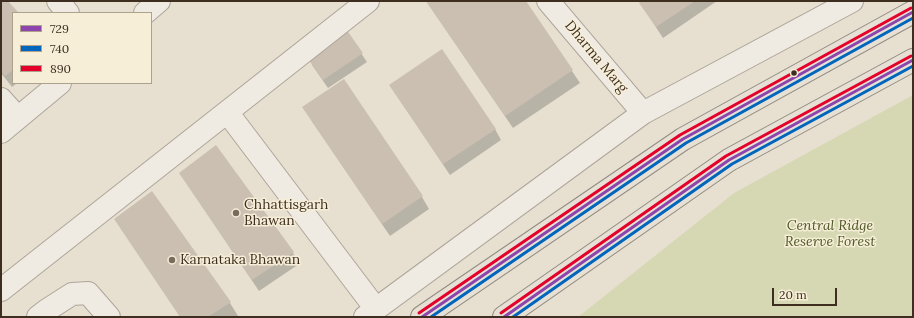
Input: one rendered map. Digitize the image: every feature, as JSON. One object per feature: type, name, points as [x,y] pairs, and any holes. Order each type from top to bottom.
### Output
[{"type":"main road","points":[[422,317],[684,139],[913,12]]},
{"type":"main road","points":[[504,317],[729,160],[913,60]]},
{"type":"street","points":[[58,1],[67,12]]},
{"type":"street","points":[[146,12],[159,1]]},
{"type":"street","points":[[1,290],[368,1]]},
{"type":"street","name":"Dharma Marg","points":[[548,1],[643,113]]},
{"type":"street","points":[[227,112],[370,313],[643,113],[852,1]]},
{"type":"street","points":[[1,132],[59,84]]},
{"type":"street","points":[[1,99],[18,118]]},
{"type":"street","points":[[38,317],[72,294],[88,293],[109,317]]},
{"type":"green space","name":"Central Ridge Reserve Forest","points":[[913,95],[913,317],[578,317],[734,193]]},
{"type":"building","points":[[1,1],[8,1],[18,12],[12,12],[12,71],[5,76],[1,71]]},
{"type":"building","points":[[426,1],[526,1],[573,70],[505,116]]},
{"type":"building","points":[[641,1],[695,1],[656,27],[639,3]]},
{"type":"building","points":[[346,29],[363,53],[323,80],[306,56]]},
{"type":"building","points":[[442,49],[496,129],[443,164],[389,85]]},
{"type":"building","points":[[344,79],[423,196],[382,224],[302,107]]},
{"type":"building","name":"Chhattisgarh Bhawan","points":[[216,145],[294,252],[252,280],[179,173]]},
{"type":"building","name":"Karnataka Bhawan","points":[[152,191],[231,302],[208,317],[180,317],[114,219]]},
{"type":"transit line","name":"890","points":[[419,313],[680,135],[911,8]]},
{"type":"transit line","name":"729","points":[[422,317],[683,139],[913,12]]},
{"type":"transit line","name":"740","points":[[431,317],[686,143],[913,18]]},
{"type":"transit line","name":"890","points":[[501,313],[726,156],[911,56]]},
{"type":"transit line","name":"729","points":[[504,317],[729,160],[913,60]]},
{"type":"transit line","name":"740","points":[[513,317],[732,164],[913,66]]},
{"type":"place","name":"Chhattisgarh Bhawan","points":[[236,213]]},
{"type":"place","name":"Karnataka Bhawan","points":[[172,260]]}]
